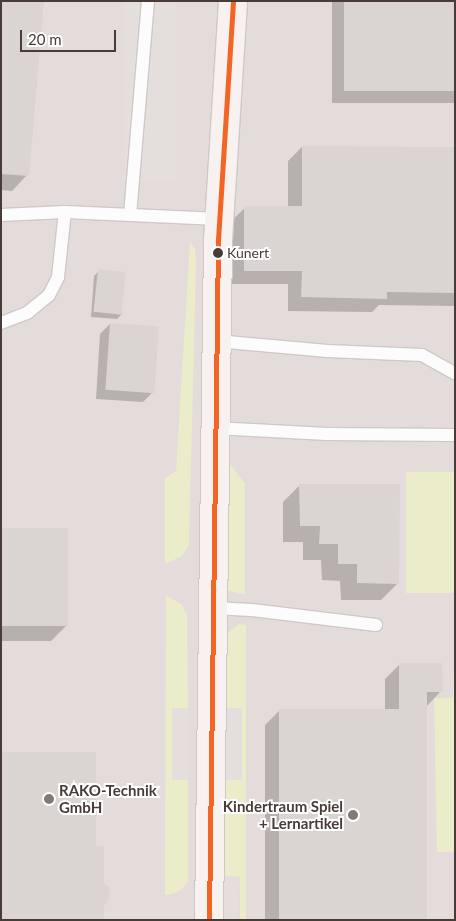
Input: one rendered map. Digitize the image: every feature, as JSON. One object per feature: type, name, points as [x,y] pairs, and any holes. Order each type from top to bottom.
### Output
[{"type":"street","points":[[208,920],[219,219],[233,1]]},
{"type":"lane","points":[[130,215],[148,1]]},
{"type":"lane","points":[[1,323],[27,313],[49,295],[58,277],[65,212]]},
{"type":"lane","points":[[1,215],[65,212],[219,219]]},
{"type":"lane","points":[[216,341],[328,351],[422,355],[455,373]]},
{"type":"lane","points":[[215,428],[327,434],[455,434]]},
{"type":"lane","points":[[213,608],[252,610],[376,625]]},
{"type":"shaded area","points":[[1,1],[455,1],[455,920],[1,920]]},
{"type":"shaded area","points":[[124,1],[176,1],[176,182],[124,182]]},
{"type":"shaded area","points":[[172,708],[188,708],[188,780],[172,780]]},
{"type":"shaded area","points":[[225,708],[242,708],[242,780],[225,780]]},
{"type":"shaded area","points":[[225,876],[240,877],[237,920],[222,920]]},
{"type":"green space","points":[[190,242],[195,249],[196,262],[189,545],[182,556],[165,564],[165,478],[176,471]]},
{"type":"green space","points":[[230,464],[245,484],[245,594],[229,591],[224,582],[225,469]]},
{"type":"green space","points":[[406,472],[455,472],[455,593],[406,593]]},
{"type":"green space","points":[[166,595],[181,604],[187,614],[188,708],[172,709],[173,779],[188,780],[188,881],[183,888],[173,894],[165,895]]},
{"type":"green space","points":[[455,622],[455,852],[437,852],[434,698],[453,698]]},
{"type":"green space","points":[[239,624],[246,625],[246,920],[240,920],[240,877],[225,876],[224,780],[241,779],[242,709],[225,708],[224,636]]},
{"type":"building","points":[[1,1],[44,1],[29,176],[1,174]]},
{"type":"building","points":[[344,1],[455,1],[455,91],[344,91]]},
{"type":"building","points":[[302,146],[455,147],[455,293],[387,292],[387,299],[301,297],[302,271],[244,271],[244,206],[302,206]]},
{"type":"building","points":[[98,269],[126,272],[121,315],[94,312]]},
{"type":"building","points":[[110,323],[159,326],[154,393],[105,390]]},
{"type":"building","points":[[299,484],[400,484],[399,584],[357,583],[357,564],[338,564],[338,544],[319,544],[320,526],[300,526]]},
{"type":"building","points":[[1,528],[68,528],[68,626],[1,626]]},
{"type":"building","name":"Kindertraum Spiel + Lernartikel","points":[[399,663],[442,663],[443,692],[427,692],[427,920],[279,920],[279,709],[399,709]]},
{"type":"building","name":"RAKO-Technik GmbH","points":[[1,752],[96,752],[96,846],[104,846],[104,883],[110,888],[109,900],[104,905],[104,920],[1,920]]},
{"type":"transit line","points":[[209,920],[218,240],[233,1]]},
{"type":"place","name":"Kunert","points":[[218,253]]},
{"type":"place","name":"RAKO-Technik GmbH","points":[[49,799]]},
{"type":"place","name":"Kindertraum Spiel + Lernartikel","points":[[353,815]]}]
